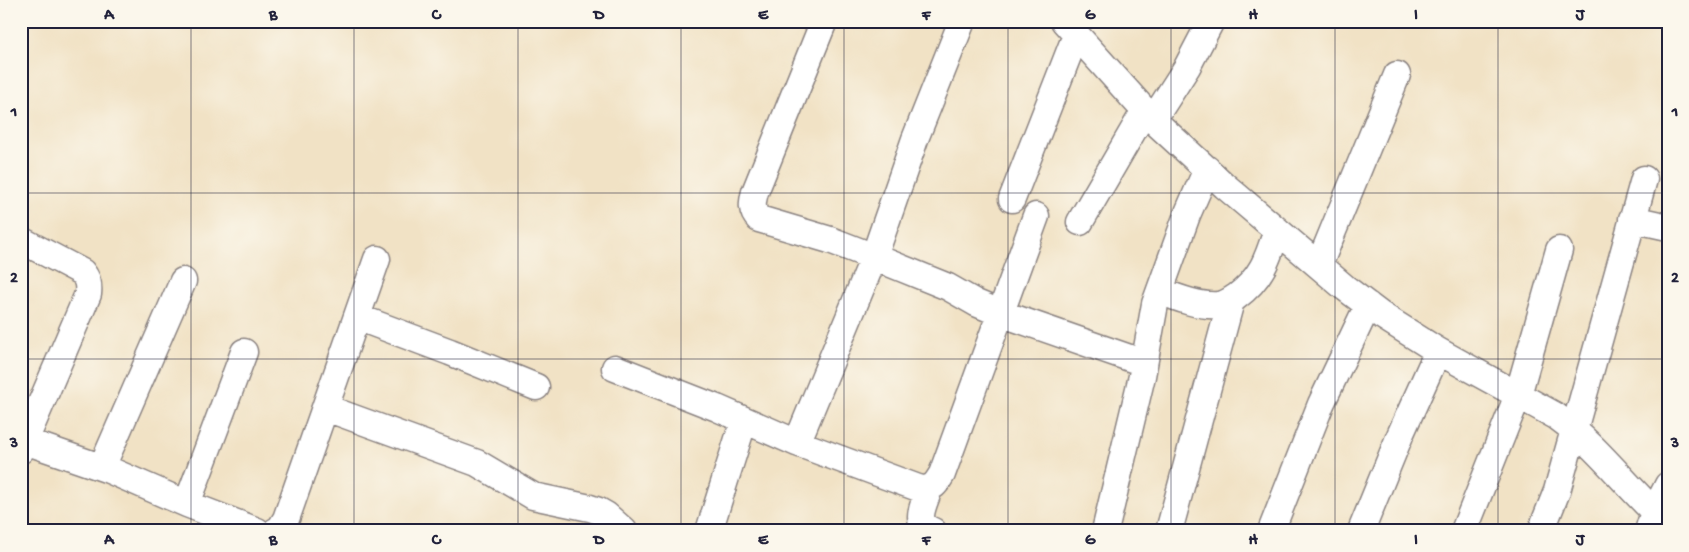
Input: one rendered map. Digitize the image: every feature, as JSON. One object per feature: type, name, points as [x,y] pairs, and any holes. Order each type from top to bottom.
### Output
[{"type":"street","points":[[824,21],[755,192],[752,208],[754,213],[759,218],[830,240],[874,257],[948,288],[1000,313],[1144,363]]},
{"type":"street","points":[[797,443],[874,257],[915,139],[962,21]]},
{"type":"street","points":[[1080,222],[1148,116],[1187,67],[1210,21]]},
{"type":"street","points":[[1068,25],[1148,116],[1344,287],[1438,351],[1556,416],[1574,429],[1608,462],[1657,523]]},
{"type":"street","points":[[1012,199],[1068,25]]},
{"type":"street","points":[[1319,265],[1397,75]]},
{"type":"street","points":[[1105,531],[1144,363],[1155,304],[1187,214],[1207,169]]},
{"type":"street","points":[[1541,531],[1557,491],[1644,179]]},
{"type":"street","points":[[933,531],[923,526],[921,522],[922,511],[930,489],[936,484],[942,474],[1036,216]]},
{"type":"street","points":[[1632,219],[1668,227]]},
{"type":"street","points":[[1160,292],[1200,304],[1222,305],[1231,301],[1252,284],[1262,271],[1278,230]]},
{"type":"street","points":[[21,240],[82,272],[87,278],[88,287],[88,294],[23,446],[102,468],[257,531]]},
{"type":"street","points":[[1464,531],[1518,395],[1559,250]]},
{"type":"street","points":[[276,531],[280,529],[286,520],[377,258]]},
{"type":"street","points":[[102,468],[183,281]]},
{"type":"street","points":[[1168,531],[1231,301]]},
{"type":"street","points":[[1271,531],[1321,404],[1368,305]]},
{"type":"street","points":[[357,317],[536,387]]},
{"type":"street","points":[[1362,531],[1401,433],[1438,351]]},
{"type":"street","points":[[187,504],[244,352]]},
{"type":"street","points":[[615,368],[717,408],[797,443],[921,489],[930,489]]},
{"type":"street","points":[[326,408],[477,463],[533,496],[590,508],[596,521],[606,515],[624,531]]},
{"type":"street","points":[[709,531],[744,420]]},
{"type":"street","points":[[1657,523],[1668,485]]}]
